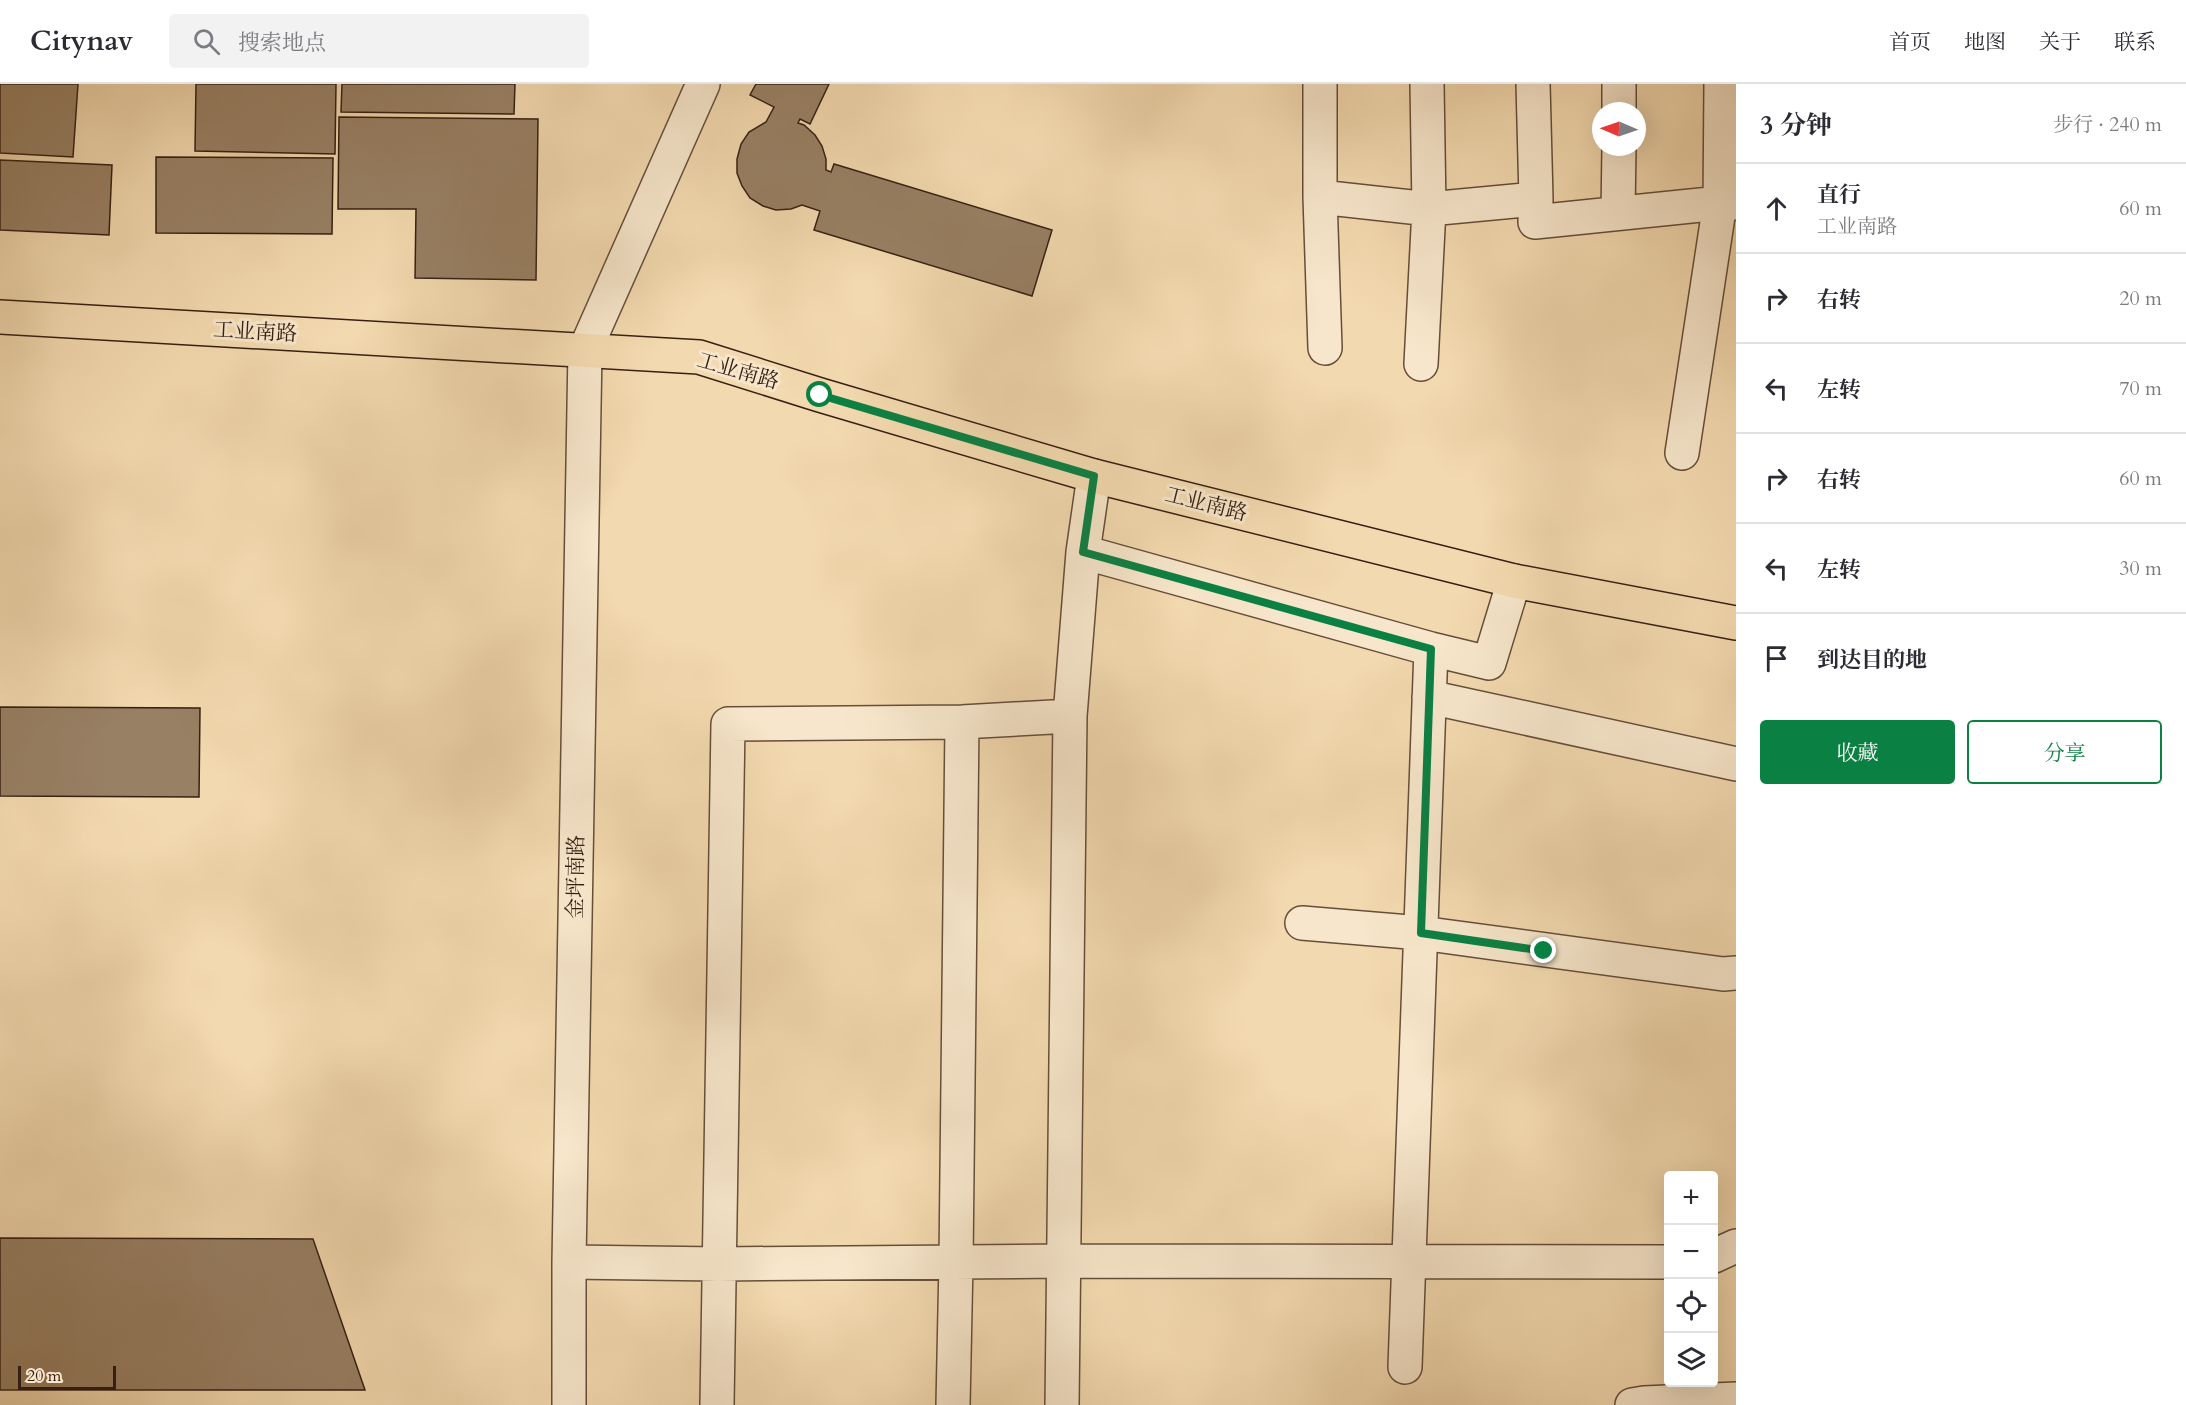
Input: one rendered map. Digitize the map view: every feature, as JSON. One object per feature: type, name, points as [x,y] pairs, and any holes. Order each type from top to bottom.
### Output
[{"type":"main road","name":"工业南路","points":[[0,317],[699,357],[1094,476],[1514,580],[1736,623]]},
{"type":"street","points":[[585,350],[703,84]]},
{"type":"street","points":[[1320,84],[1320,197],[1325,348]]},
{"type":"street","points":[[1421,364],[1429,209],[1427,84]]},
{"type":"street","points":[[1533,84],[1535,222],[1728,203]]},
{"type":"street","points":[[1619,84],[1619,102]]},
{"type":"street","points":[[1682,453],[1728,203],[1721,84]]},
{"type":"street","points":[[1618,213],[1619,156]]},
{"type":"street","points":[[1320,197],[1429,209],[1536,199]]},
{"type":"street","name":"金坪南路","points":[[569,1405],[569,1262],[585,350]]},
{"type":"street","points":[[1062,1405],[1070,716],[1083,552],[1094,476]]},
{"type":"street","points":[[1083,552],[1489,663],[1514,580]]},
{"type":"street","points":[[1404,1367],[1431,649]]},
{"type":"street","points":[[1429,697],[1736,764]]},
{"type":"street","points":[[717,1405],[728,724],[962,722],[1070,716]]},
{"type":"street","points":[[953,1405],[957,1262],[962,722]]},
{"type":"street","points":[[1302,923],[1421,933],[1701,972],[1736,973]]},
{"type":"street","points":[[1718,1254],[1736,1246]]},
{"type":"street","points":[[569,1262],[719,1264],[1064,1261],[1664,1262]]},
{"type":"street","points":[[1640,1404],[1736,1399]]},
{"type":"building","points":[[0,84],[78,84],[73,157],[0,153]]},
{"type":"building","points":[[196,84],[336,84],[335,154],[195,151]]},
{"type":"building","points":[[342,84],[515,84],[514,114],[341,112]]},
{"type":"building","points":[[756,84],[829,84],[810,124],[800,119],[798,123],[804,125],[815,135],[822,146],[826,159],[826,170],[831,172],[834,164],[1052,230],[1032,296],[814,230],[820,211],[802,205],[791,209],[776,210],[763,206],[750,198],[737,173],[737,159],[741,144],[749,132],[766,122],[774,107],[750,95]]},
{"type":"building","points":[[339,117],[538,119],[536,280],[415,278],[416,209],[338,209]]},
{"type":"building","points":[[156,157],[333,158],[332,234],[156,233]]},
{"type":"building","points":[[0,160],[112,165],[109,235],[0,230]]},
{"type":"building","points":[[0,707],[200,708],[199,797],[0,796]]},
{"type":"building","points":[[0,1238],[313,1239],[365,1390],[0,1390]]},
{"type":"route","points":[[820,395],[1094,476],[1083,552],[1431,649],[1421,933],[1544,951]]}]
